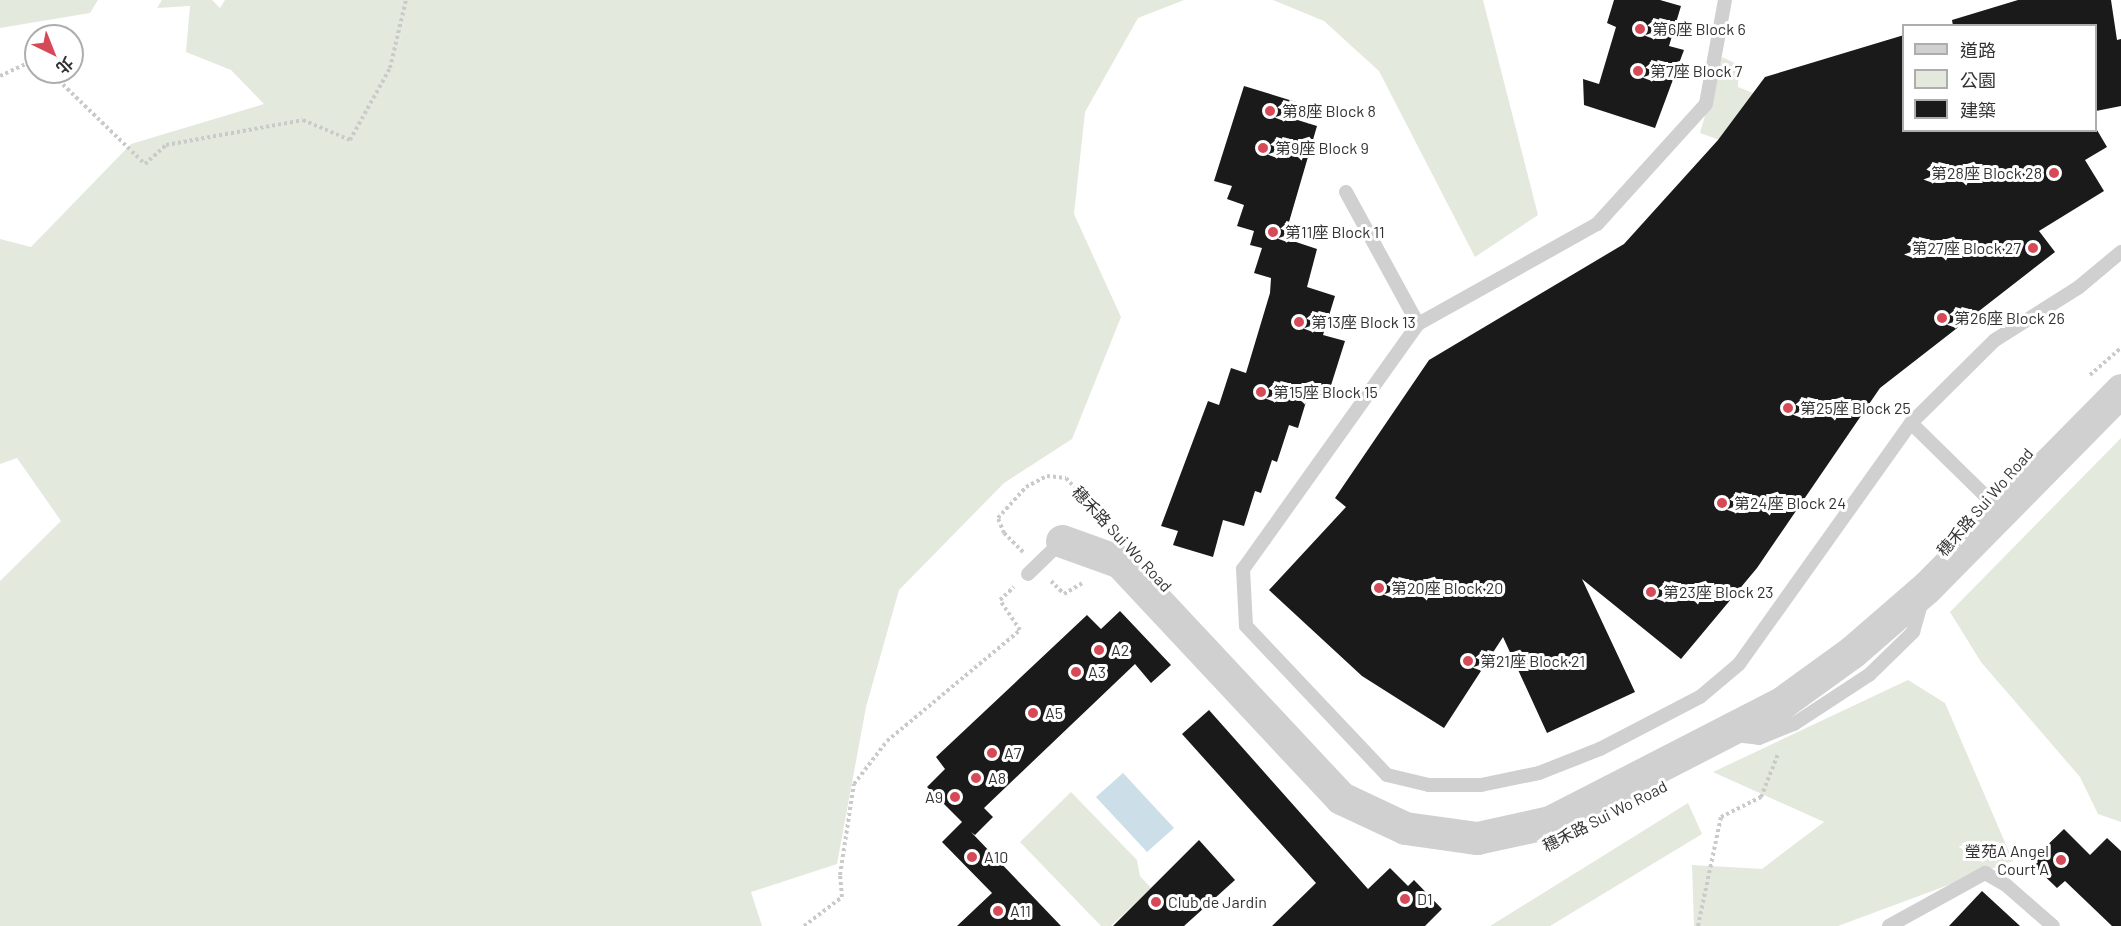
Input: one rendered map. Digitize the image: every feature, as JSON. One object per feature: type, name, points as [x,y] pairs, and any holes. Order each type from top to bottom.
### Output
[{"type":"street","name":"穗禾路 Sui Wo Road","points":[[1062,541],[1120,562],[1341,798],[1405,828],[1477,838],[1550,822],[1783,702],[1852,652],[1926,588],[2121,390]]},
{"type":"lane","points":[[1725,0],[1706,104],[1597,224],[1418,324],[1243,568],[1246,626],[1388,775],[1429,784],[1481,785],[1539,773],[1600,750],[1700,697],[1739,664],[1911,423],[1995,340],[2079,286],[2121,252]]},
{"type":"lane","points":[[1346,192],[1418,324]]},
{"type":"lane","points":[[1911,423],[2001,511]]},
{"type":"lane","points":[[1032,570],[1062,541]]},
{"type":"lane","points":[[1889,926],[1985,873],[2006,885],[2053,926]]},
{"type":"path","points":[[62,84],[145,164],[166,145],[303,120],[350,140],[390,68],[406,0]]},
{"type":"path","points":[[0,76],[24,65]]},
{"type":"path","points":[[2087,378],[2121,348]]},
{"type":"path","name":"穗禾路 Sui Wo Road","points":[[1088,582],[1064,594],[1032,570],[1004,533],[998,518],[1026,487],[1047,476],[1066,478],[1113,529]]},
{"type":"path","points":[[804,926],[842,897],[840,875],[854,784],[887,741],[1020,630],[1000,600],[1032,570]]},
{"type":"path","points":[[1698,926],[1721,816],[1761,797],[1781,744]]},
{"type":"green space","points":[[0,0],[98,0],[90,13],[0,28]]},
{"type":"green space","points":[[162,0],[212,0],[220,8],[225,0],[1184,0],[1138,18],[1085,112],[1074,214],[1121,317],[1072,439],[1004,483],[899,590],[866,707],[837,864],[751,892],[762,926],[0,926],[0,581],[61,521],[17,458],[0,464],[0,239],[31,247],[131,144],[264,104],[231,70],[186,52],[190,6],[157,8]]},
{"type":"green space","points":[[1273,0],[1483,0],[1538,215],[1475,257],[1379,71],[1324,21]]},
{"type":"green space","points":[[1722,57],[1739,65],[1738,87],[1788,107],[1742,148],[1700,133]]},
{"type":"green space","points":[[2121,438],[2121,822],[2098,814],[2080,777],[1981,662],[1950,612]]},
{"type":"green space","points":[[1908,680],[1945,703],[2013,861],[1838,926],[1694,926],[1692,865],[1762,869],[1824,822],[1713,772]]},
{"type":"green space","points":[[1071,792],[1137,860],[1140,876],[1151,888],[1111,926],[1101,926],[1020,842]]},
{"type":"green space","points":[[1688,803],[1702,834],[1550,926],[1490,926]]},
{"type":"shaded area","points":[[1123,773],[1174,828],[1147,852],[1096,797]]},
{"type":"building","points":[[1614,0],[1660,0],[1681,6],[1669,46],[1684,50],[1655,128],[1584,105],[1583,79],[1599,84],[1616,27],[1607,23]]},
{"type":"building","points":[[2018,0],[2111,0],[2117,40],[2121,39],[2121,106],[2097,111],[2097,24],[1953,24],[1952,20]]},
{"type":"building","points":[[1902,36],[1902,132],[2097,132],[2097,130],[2107,147],[2085,160],[2104,191],[2039,231],[2055,252],[1880,388],[1757,568],[1681,659],[1582,579],[1635,692],[1547,733],[1503,637],[1444,728],[1362,676],[1269,590],[1346,507],[1335,498],[1429,360],[1624,244],[1718,140],[1765,77]]},
{"type":"building","points":[[1244,86],[1296,102],[1291,118],[1317,126],[1289,222],[1295,224],[1290,240],[1317,249],[1307,287],[1335,296],[1323,335],[1345,341],[1327,398],[1309,392],[1298,428],[1289,425],[1277,462],[1272,460],[1261,493],[1255,491],[1244,526],[1223,520],[1213,557],[1173,545],[1178,531],[1161,526],[1208,401],[1219,405],[1231,368],[1246,373],[1270,293],[1271,278],[1254,273],[1262,248],[1250,245],[1254,231],[1237,226],[1244,205],[1227,199],[1232,186],[1214,181]]},
{"type":"building","points":[[1120,611],[1171,665],[1151,683],[1135,664],[984,808],[993,817],[975,835],[971,832],[1061,926],[957,926],[992,893],[942,842],[962,822],[927,787],[945,769],[936,757],[1087,615],[1101,629]]},
{"type":"building","points":[[1209,710],[1368,889],[1390,868],[1408,886],[1414,880],[1442,909],[1425,926],[1272,926],[1316,883],[1182,734]]},
{"type":"building","points":[[2064,829],[2090,855],[2107,838],[2121,851],[2121,926],[2112,926],[2065,881],[2057,888],[2034,866],[2038,862],[2034,858]]},
{"type":"building","points":[[1199,840],[1235,880],[1184,926],[1113,926]]},
{"type":"building","points":[[1982,891],[2020,926],[1949,926]]},
{"type":"place","name":"第6座 Block 6","points":[[1640,29]]},
{"type":"place","name":"第7座 Block 7","points":[[1638,71]]},
{"type":"place","name":"第8座 Block 8","points":[[1270,111]]},
{"type":"place","name":"第9座 Block 9","points":[[1263,148]]},
{"type":"place","name":"第28座 Block 28","points":[[2054,173]]},
{"type":"place","name":"第11座 Block 11","points":[[1273,232]]},
{"type":"place","name":"第27座 Block 27","points":[[2033,248]]},
{"type":"place","name":"第26座 Block 26","points":[[1942,318]]},
{"type":"place","name":"第13座 Block 13","points":[[1299,322]]},
{"type":"place","name":"第15座 Block 15","points":[[1261,392]]},
{"type":"place","name":"第25座 Block 25","points":[[1788,408]]},
{"type":"place","name":"第24座 Block 24","points":[[1722,503]]},
{"type":"place","name":"第20座 Block 20","points":[[1379,588]]},
{"type":"place","name":"第23座 Block 23","points":[[1651,592]]},
{"type":"place","name":"A2","points":[[1099,650]]},
{"type":"place","name":"第21座 Block 21","points":[[1468,661]]},
{"type":"place","name":"A3","points":[[1076,672]]},
{"type":"place","name":"A5","points":[[1033,713]]},
{"type":"place","name":"A7","points":[[992,753]]},
{"type":"place","name":"A8","points":[[976,778]]},
{"type":"place","name":"A9","points":[[955,797]]},
{"type":"place","name":"A10","points":[[972,857]]},
{"type":"place","name":"瑩苑A Angel Court A","points":[[2061,860]]},
{"type":"place","name":"D1","points":[[1405,899]]},
{"type":"place","name":"Club de Jardin","points":[[1156,902]]},
{"type":"place","name":"A11","points":[[998,911]]}]
